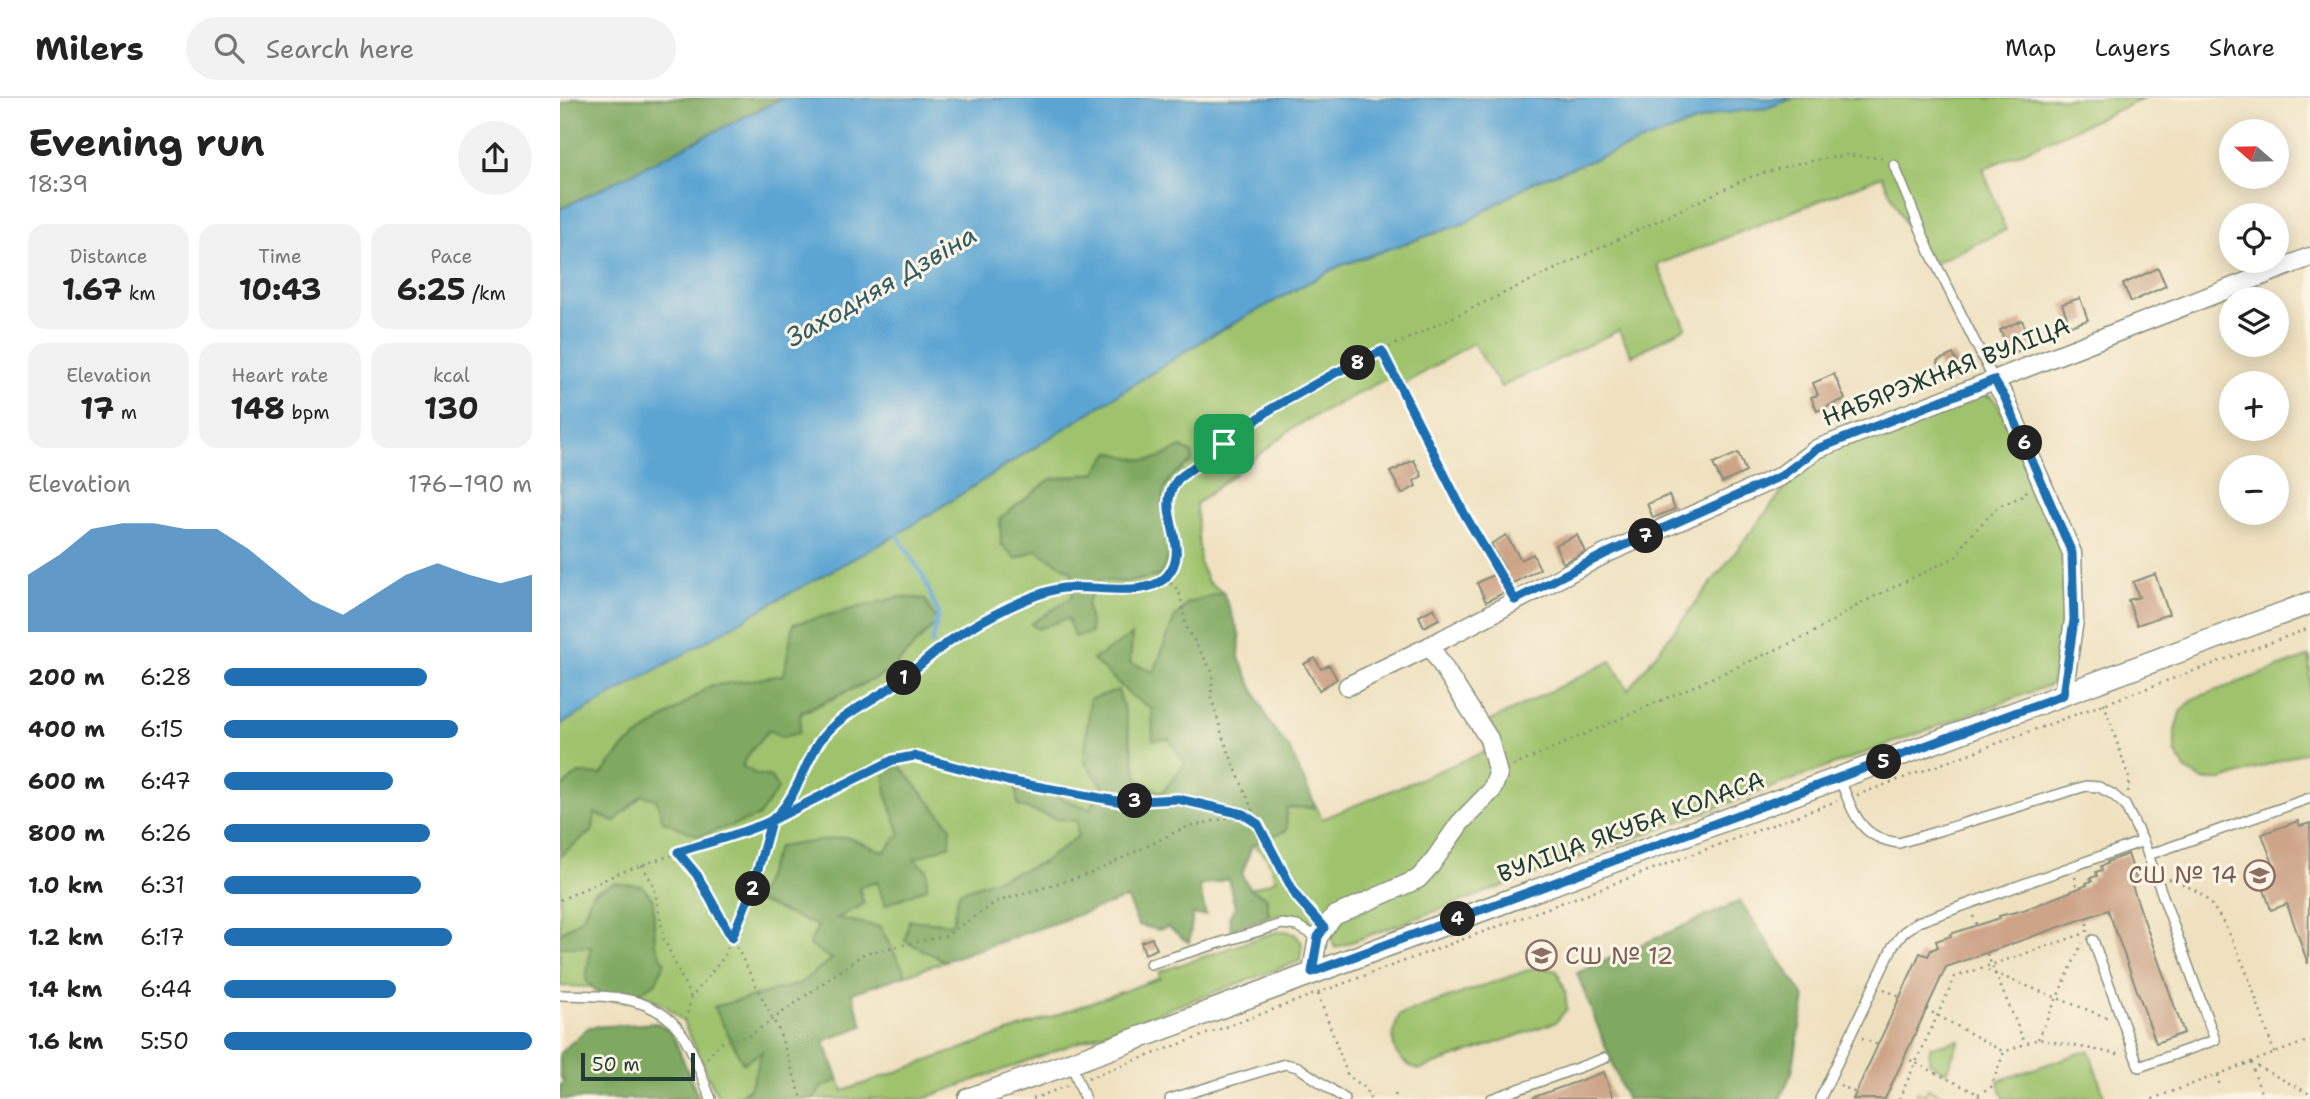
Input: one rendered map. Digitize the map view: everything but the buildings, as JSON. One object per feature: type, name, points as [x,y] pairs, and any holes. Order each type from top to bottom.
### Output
[{"type":"street","name":"НАБЯРЭЖНАЯ ВУЛІЦА","points":[[1348,685],[1430,646],[1605,554],[1781,476],[1817,449],[2310,257]]},
{"type":"street","points":[[1994,380],[2005,398],[2072,553],[2074,620],[2063,695]]},
{"type":"street","name":"ВУЛІЦА ЯКУБА КОЛАСА","points":[[969,1099],[1074,1073],[1312,972],[1844,788],[2063,695],[2310,603]]},
{"type":"street","points":[[1312,972],[1321,933],[1334,916],[1418,879],[1460,823],[1492,789],[1498,774],[1489,739],[1430,646]]},
{"type":"lane","points":[[1892,161],[1930,251],[1994,380]]},
{"type":"lane","points":[[1844,788],[1862,825],[1871,835],[1899,843],[2086,786],[2099,787],[2112,794],[2125,806],[2143,841],[2215,1040],[2139,1068],[2090,936]]},
{"type":"lane","points":[[2148,855],[2310,798]]},
{"type":"lane","points":[[1820,1099],[1893,946],[1904,932],[1918,922],[2143,841]]},
{"type":"lane","points":[[1150,964],[1282,924],[1321,933]]},
{"type":"lane","points":[[560,995],[638,1000],[664,1014],[683,1035],[711,1099]]},
{"type":"lane","points":[[1491,1099],[1605,1058]]},
{"type":"lane","points":[[1170,1099],[1285,1065],[1298,1067],[1345,1099]]},
{"type":"lane","points":[[1074,1073],[1085,1099]]},
{"type":"path","points":[[683,1035],[691,998],[724,957],[732,938],[754,884],[771,821],[788,802],[820,742],[838,722],[901,680],[957,636],[1039,593],[1065,587],[1127,589],[1164,580],[1175,566],[1177,551],[1167,504],[1168,494],[1178,479],[1271,409],[1335,373],[1750,177],[1796,164],[1846,155],[1892,161]]},
{"type":"path","points":[[1382,351],[1465,515],[1515,600]]},
{"type":"path","points":[[1498,774],[1809,635],[1863,602],[1956,557],[1966,540],[1999,506],[2023,496],[2037,472]]},
{"type":"path","points":[[1164,580],[1174,585],[1180,594],[1186,627],[1213,673],[1211,696],[1223,738],[1258,824],[1296,896],[1321,933]]},
{"type":"path","points":[[1033,1099],[1074,1073],[1318,994],[1844,788],[2104,703],[2310,628]]},
{"type":"path","points":[[2104,703],[2129,778]]},
{"type":"path","points":[[560,900],[642,864],[771,821],[893,760],[914,756],[1008,781],[1122,802],[1178,799],[1243,814],[1258,824]]},
{"type":"path","points":[[698,1069],[720,1043],[751,1035],[864,953],[946,936],[996,902],[1092,873],[1184,828],[1243,814]]},
{"type":"path","points":[[678,852],[697,875],[779,1031],[802,1099]]},
{"type":"path","points":[[642,864],[654,886],[664,939],[691,998]]},
{"type":"path","points":[[2154,873],[2198,892],[2209,902],[2233,939],[2274,1055]]},
{"type":"path","points":[[2038,1038],[2090,936],[2087,917]]},
{"type":"path","points":[[1899,1099],[1955,977],[2090,936]]},
{"type":"path","points":[[1987,954],[2025,1043]]},
{"type":"path","points":[[1981,968],[2115,1021]]},
{"type":"path","points":[[1875,985],[1900,997]]},
{"type":"path","points":[[1318,994],[1348,1076],[1366,1088],[1370,1099]]},
{"type":"path","points":[[1926,1009],[2004,1052]]},
{"type":"path","points":[[1852,1033],[1878,1045]]},
{"type":"path","points":[[1978,1094],[1991,1087],[2004,1052],[2038,1038],[2128,1056]]},
{"type":"path","points":[[2152,1099],[2310,1040]]},
{"type":"path","points":[[1904,1057],[1978,1094],[1980,1099]]},
{"type":"path","points":[[2251,1063],[2310,1094]]},
{"type":"path","points":[[2251,1063],[2263,1099]]},
{"type":"path","points":[[2218,1075],[2220,1089]]},
{"type":"path","points":[[1829,1080],[1856,1093]]},
{"type":"path","points":[[1395,1094],[1397,1099]]},
{"type":"green space","points":[[575,98],[782,98],[560,209],[560,105]]},
{"type":"green space","points":[[1793,98],[2145,98],[1983,169],[2006,230],[1926,267],[1882,176],[1657,265],[1686,327],[1632,356],[1619,330],[1501,387],[1473,343],[1398,388],[1391,376],[1294,427],[1196,504],[1200,564],[1208,582],[1223,592],[1187,603],[1174,619],[1154,672],[1130,663],[1132,636],[1093,660],[1133,697],[1152,709],[1185,764],[1162,793],[1138,780],[1124,709],[1104,786],[1090,810],[1050,794],[1057,819],[1078,821],[1077,837],[1042,863],[960,892],[952,924],[906,941],[945,961],[906,975],[880,927],[836,918],[859,887],[877,882],[885,905],[913,859],[886,793],[901,834],[884,852],[846,837],[818,926],[833,959],[799,984],[715,1007],[744,1063],[763,1051],[754,1078],[746,1091],[739,1095],[719,1099],[683,1021],[667,1007],[640,992],[656,982],[653,899],[642,886],[614,884],[593,892],[583,917],[560,933],[560,856],[592,830],[595,813],[614,821],[642,795],[656,799],[771,777],[756,774],[742,766],[769,729],[889,672],[937,622],[925,600],[899,597],[784,675],[710,686],[625,746],[600,776],[579,773],[560,789],[560,725],[897,535],[1209,337],[1339,266],[1465,223],[1533,182],[1717,114],[1767,108]],"holes":[[[1181,447],[1192,461],[1172,477],[1164,491],[1162,506],[1171,550],[1159,576],[1127,582],[1099,580],[1087,600],[1075,612],[1038,629],[1032,624],[1073,597],[1072,571],[1036,550],[1051,479],[1095,473],[1110,452],[1147,460],[1162,457]]]},
{"type":"green space","points":[[1979,395],[1990,396],[1998,404],[2061,544],[2067,622],[2050,685],[1335,948],[1323,918],[1315,928],[1293,917],[1269,916],[1266,897],[1250,889],[1276,880],[1267,857],[1252,844],[1287,830],[1286,808],[1316,807],[1322,819],[1487,751],[1478,727],[1611,661],[1628,690],[1796,474],[1828,451]]},
{"type":"green space","points":[[1181,447],[1192,453],[1192,461],[1172,476],[1164,491],[1162,503],[1169,550],[1167,563],[1159,576],[1127,582],[1099,580],[1087,603],[1091,633],[1074,637],[1068,618],[1038,629],[1031,624],[1072,597],[1072,572],[1036,550],[1016,559],[1001,544],[1000,518],[1051,479],[1095,473],[1110,452],[1146,460],[1161,457]]},
{"type":"green space","points":[[1223,592],[1240,636],[1239,658],[1270,724],[1289,748],[1316,807],[1286,808],[1287,830],[1252,845],[1242,875],[1250,889],[1266,897],[1269,916],[1231,930],[1229,917],[1235,907],[1228,879],[1199,886],[1206,915],[1193,915],[1189,943],[1168,927],[1158,930],[1138,925],[1127,898],[945,961],[905,941],[909,920],[952,924],[959,892],[1042,863],[1077,837],[1077,821],[1057,819],[1018,806],[1016,788],[1050,794],[1090,809],[1103,786],[1084,761],[1090,699],[1118,690],[1138,780],[1162,793],[1185,763],[1169,739],[1153,740],[1152,709],[1133,697],[1093,660],[1132,635],[1130,663],[1154,672],[1174,619],[1188,603]]},
{"type":"green space","points":[[899,597],[925,599],[937,622],[889,672],[801,712],[799,733],[782,737],[769,730],[742,766],[756,774],[771,777],[778,789],[758,817],[699,836],[663,821],[656,799],[642,795],[614,822],[595,813],[593,830],[560,856],[560,789],[579,773],[601,775],[625,746],[710,686],[784,675],[793,624]]},
{"type":"green space","points":[[2310,656],[2310,750],[2223,780],[2203,780],[2186,770],[2175,752],[2175,731],[2180,712],[2195,698]]},
{"type":"green space","points":[[899,765],[951,827],[950,845],[914,859],[927,870],[927,888],[885,905],[877,882],[859,887],[864,904],[837,918],[880,927],[906,975],[852,993],[863,1026],[824,1041],[839,1080],[821,1087],[811,1099],[735,1099],[750,1089],[762,1052],[743,1063],[714,1007],[799,984],[832,959],[809,945],[818,926],[756,901],[778,847],[846,837],[884,852],[900,834],[886,793],[884,771]]},
{"type":"green space","points":[[614,883],[642,886],[653,900],[655,945],[665,962],[656,982],[626,1001],[603,999],[586,980],[591,947],[560,947],[560,934],[583,917],[593,892]]},
{"type":"green space","points":[[1740,901],[1805,998],[1792,1072],[1780,1099],[1626,1099],[1577,973]]},
{"type":"green space","points":[[1286,931],[1296,935],[1302,943],[1300,961],[923,1099],[811,1099],[821,1087],[839,1080],[843,1091],[1160,978],[1159,972],[1276,932]]},
{"type":"green space","points":[[591,946],[586,979],[592,987],[560,986],[560,947]]},
{"type":"green space","points":[[1537,967],[1557,971],[1565,990],[1567,1009],[1556,1022],[1418,1070],[1397,1054],[1393,1041],[1399,1015]]},
{"type":"green space","points":[[658,1023],[672,1033],[699,1099],[560,1099],[560,1086],[564,1082],[560,1076],[560,1053],[589,1027]]},
{"type":"green space","points":[[1959,1040],[1946,1072],[1929,1062],[1930,1047]]},
{"type":"green space","points":[[2089,1050],[2105,1098],[2004,1099],[1998,1081]]},
{"type":"sand","points":[[1928,1089],[1950,1099],[1914,1099],[1917,1092],[1925,1095]]},
{"type":"water","name":"Заходняя Дзвіна","points":[[782,98],[1793,98],[1767,108],[1717,114],[1533,182],[1465,223],[1339,266],[1208,337],[897,535],[560,725],[560,209]]},
{"type":"waterway","points":[[895,531],[923,576],[938,613],[932,644]]},
{"type":"place","name":"СШ № 14","points":[[2260,875]]},
{"type":"place","name":"СШ № 12","points":[[1542,956]]},
{"type":"route","points":[[1224,444],[1178,479],[1168,494],[1167,504],[1177,551],[1175,566],[1164,580],[1127,589],[1065,587],[1039,593],[957,636],[901,680],[838,722],[820,742],[788,802],[771,821],[678,852],[697,875],[732,938],[754,884],[771,821],[893,760],[914,756],[1008,781],[1122,802],[1178,799],[1243,814],[1258,824],[1296,896],[1324,928],[1318,937],[1312,972],[2063,695],[2074,620],[2072,553],[2005,398],[1994,380],[1817,449],[1781,476],[1605,554],[1515,600],[1465,515],[1382,351],[1335,373],[1271,409],[1224,444]]}]
